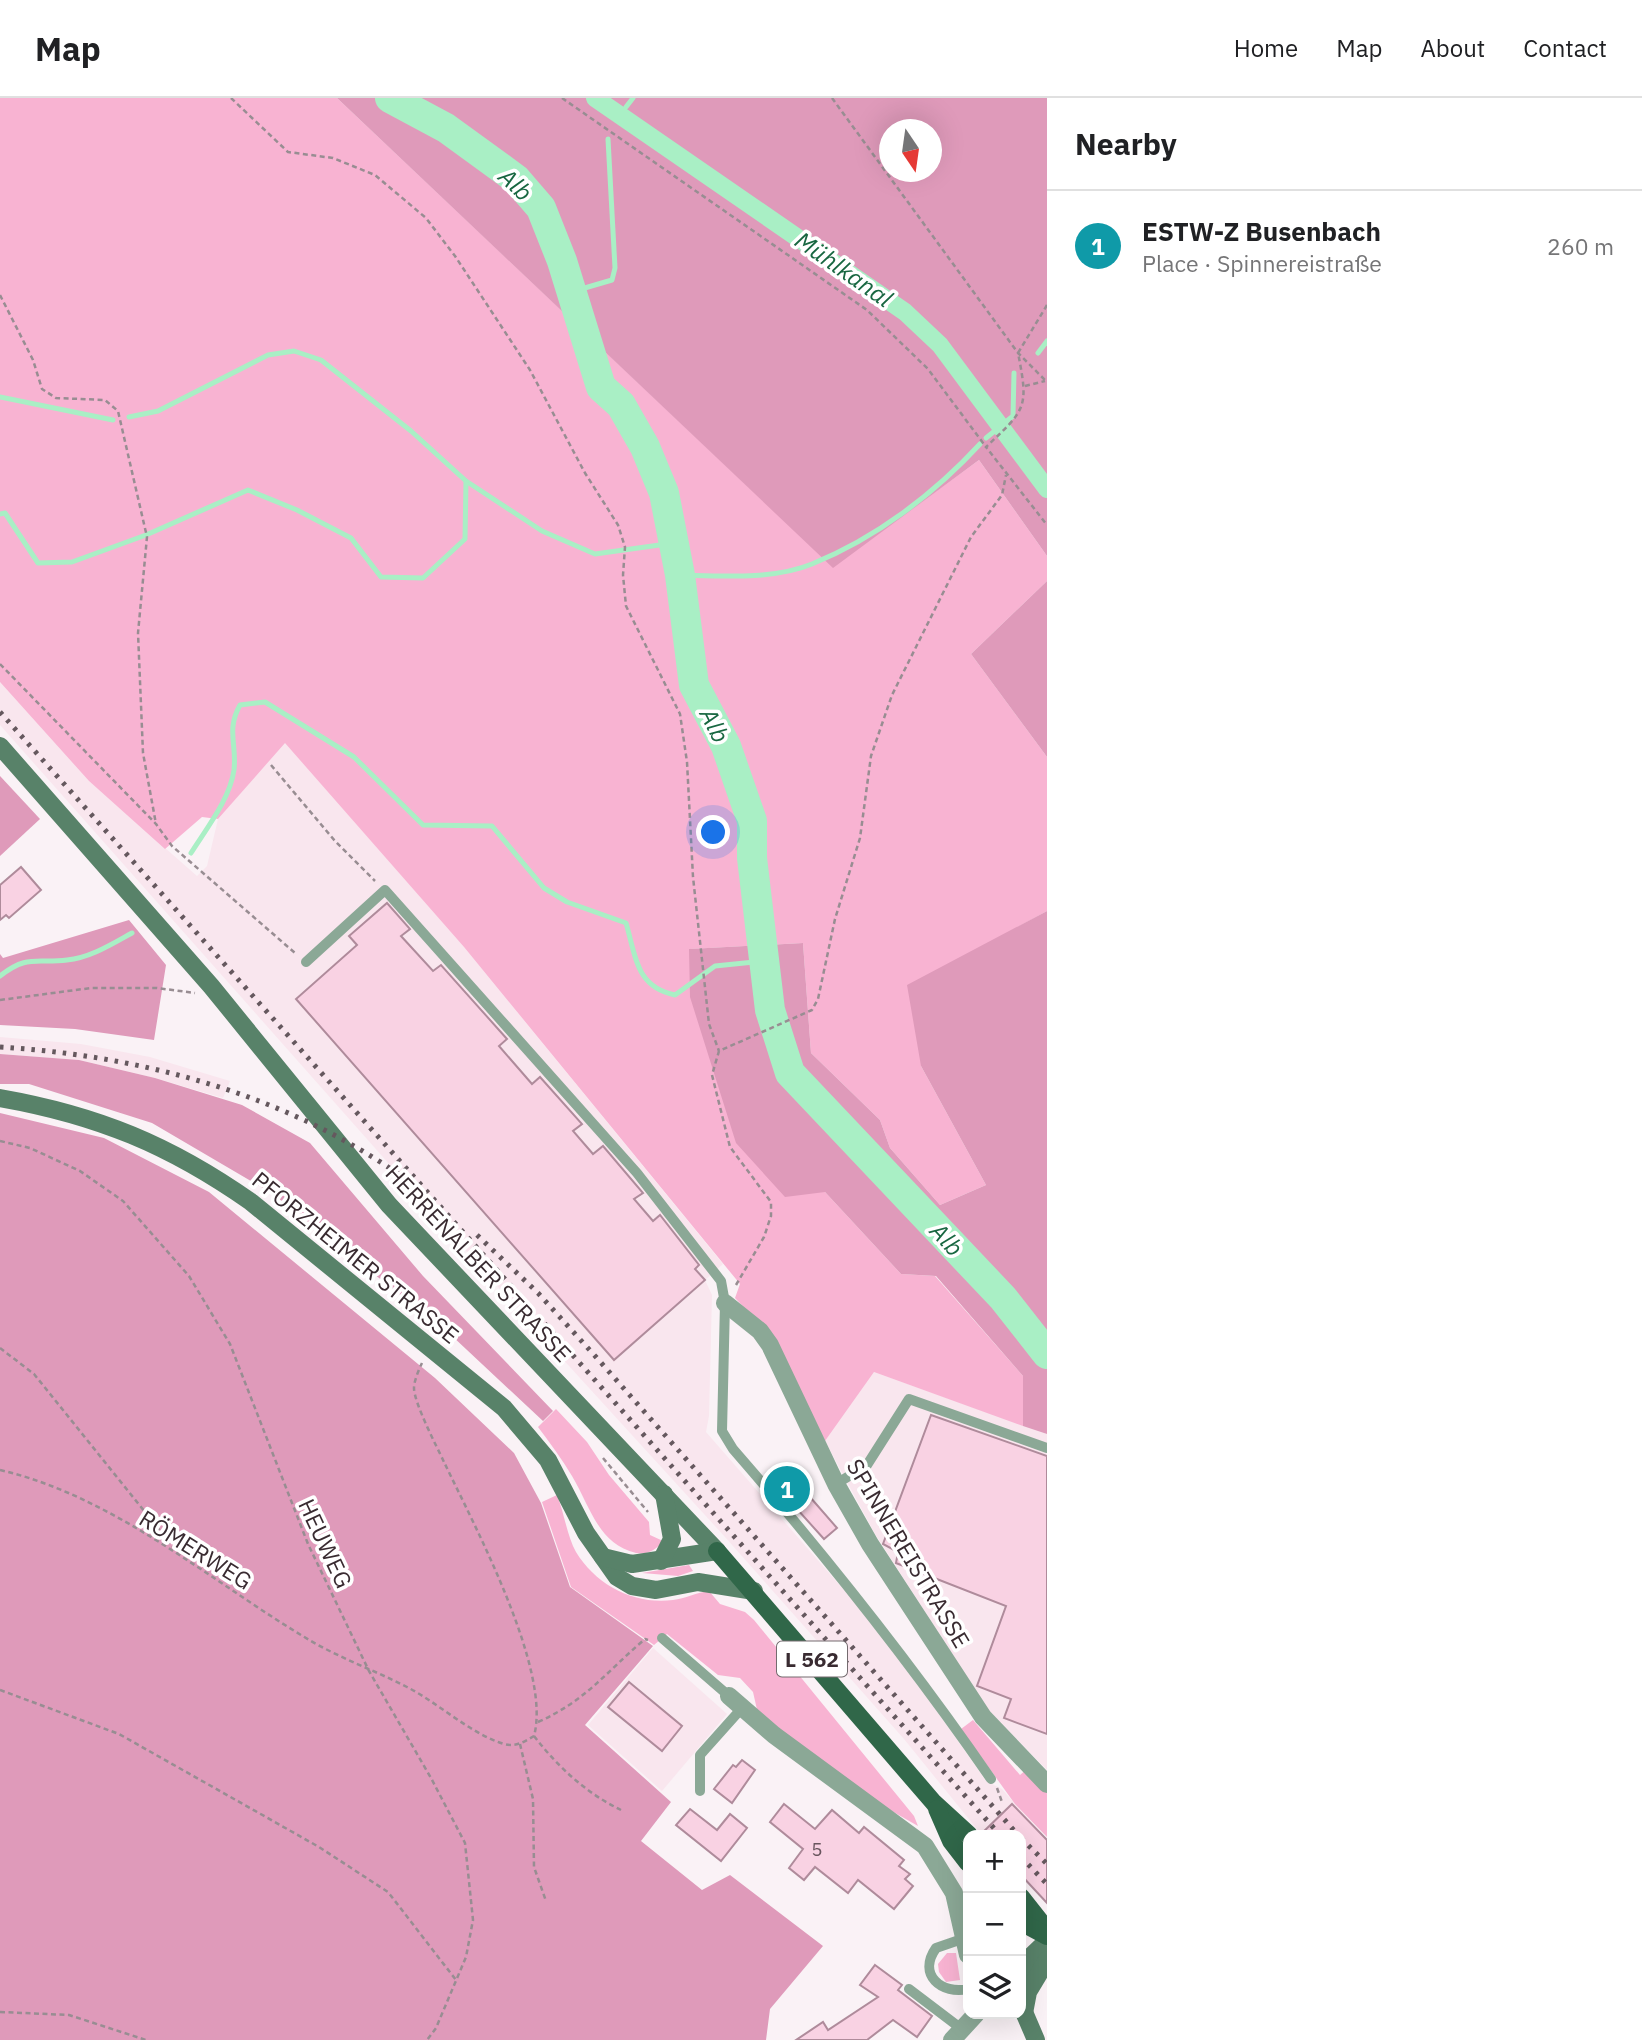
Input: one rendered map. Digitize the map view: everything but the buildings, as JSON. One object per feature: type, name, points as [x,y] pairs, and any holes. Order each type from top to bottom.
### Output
[{"type":"main road","name":"HERRENALBER STRASSE","points":[[0,746],[211,986],[389,1205],[754,1591],[934,1803],[964,1830]]},
{"type":"main road","name":"PFORZHEIMER STRASSE","points":[[0,1098],[70,1112],[122,1129],[210,1174],[251,1202],[504,1408],[530,1435],[560,1482],[586,1533],[617,1577],[632,1586],[656,1590],[698,1582],[754,1591]]},
{"type":"main road","points":[[661,1561],[673,1539],[664,1494]]},
{"type":"main road","points":[[603,1557],[632,1564],[717,1551]]},
{"type":"main road","points":[[698,1582],[717,1551]]},
{"type":"main road","name":"HERRENALBER STRASSE","points":[[934,1803],[951,1841],[963,1857]]},
{"type":"main road","points":[[1026,1903],[1047,1930]]},
{"type":"main road","points":[[1026,1925],[1047,1939],[1026,1961]]},
{"type":"main road","points":[[1026,1999],[1047,1960]]},
{"type":"main road","points":[[1026,2002],[1047,1982]]},
{"type":"main road","points":[[1026,2013],[1036,2040]]},
{"type":"street","name":"SPINNEREISTRASSE","points":[[725,1303],[760,1331],[770,1345],[836,1483],[870,1544],[983,1717],[1047,1784]]},
{"type":"street","points":[[735,1702],[774,1735],[925,1846],[954,1893],[963,1930]]},
{"type":"street","points":[[958,2035],[972,2019]]},
{"type":"lane","points":[[306,962],[385,890],[637,1173],[715,1271],[725,1303],[722,1431],[733,1449],[827,1557],[916,1670],[991,1779]]},
{"type":"lane","points":[[836,1483],[867,1465],[909,1399],[1047,1448]]},
{"type":"lane","points":[[662,1638],[735,1702],[700,1755],[700,1791]]},
{"type":"lane","points":[[963,1947],[936,1948],[929,1965],[932,1978],[941,1987],[953,1991],[963,1990]]},
{"type":"lane","points":[[909,1989],[958,2035]]},
{"type":"path","points":[[231,98],[288,152],[333,158],[375,175],[426,218],[455,256],[530,370],[585,473],[618,525],[625,547],[623,575],[626,606],[680,714],[687,762],[693,877],[709,1024],[719,1051],[712,1075],[730,1147],[771,1202],[771,1216],[764,1237],[725,1303]]},
{"type":"path","points":[[562,98],[867,310],[928,369],[1006,475],[1047,525]]},
{"type":"path","points":[[832,98],[1018,353],[1047,382]]},
{"type":"path","points":[[0,295],[33,360],[42,389],[56,398],[105,400],[118,411],[147,535],[138,633],[143,753],[156,824]]},
{"type":"path","points":[[986,447],[1015,421],[1026,396],[1018,353],[1047,305]]},
{"type":"path","points":[[1025,386],[1047,382]]},
{"type":"path","points":[[719,1051],[812,1010],[818,999],[835,919],[860,838],[871,756],[892,695],[971,537],[1002,495],[1006,475]]},
{"type":"path","points":[[0,664],[156,824],[172,846],[306,962]]},
{"type":"path","points":[[271,765],[335,841],[385,890]]},
{"type":"path","points":[[0,1000],[91,988],[157,988],[177,993],[199,993]]},
{"type":"path","name":"HEUWEG","points":[[0,1141],[30,1148],[80,1171],[123,1201],[189,1276],[230,1344],[286,1493],[369,1671],[431,1777],[465,1843],[473,1920],[466,1956],[436,2028],[427,2040]]},
{"type":"path","points":[[0,1348],[34,1374],[180,1555]]},
{"type":"path","points":[[434,1350],[420,1365],[414,1388],[433,1439],[517,1625],[533,1676],[538,1722],[534,1736],[520,1744],[533,1799],[534,1867],[546,1901]]},
{"type":"path","name":"RÖMERWEG","points":[[0,1470],[21,1475],[93,1505],[180,1555],[312,1642],[408,1688],[486,1735],[506,1744],[520,1744]]},
{"type":"path","points":[[538,1722],[583,1698],[645,1639],[655,1642],[662,1638]]},
{"type":"path","points":[[0,1690],[119,1734],[319,1847],[388,1892],[456,1980]]},
{"type":"path","points":[[534,1736],[572,1778],[600,1800],[621,1810]]},
{"type":"path","points":[[0,2012],[69,2015],[146,2040]]},
{"type":"shaded area","points":[[0,98],[337,98],[833,567],[979,460],[1047,556],[1047,581],[971,654],[1047,757],[1047,911],[989,943],[921,1066],[986,1185],[940,1205],[890,1148],[880,1120],[811,1053],[803,943],[690,949],[825,1192],[901,1274],[935,1276],[1023,1376],[1023,1426],[874,1372],[825,1441],[772,1337],[735,1298],[740,1284],[464,947],[285,743],[218,819],[202,817],[165,849],[89,781],[0,682]]},
{"type":"shaded area","points":[[337,98],[1047,98],[1047,556],[979,460],[833,568]]},
{"type":"shaded area","points":[[1047,581],[1047,757],[971,654]]},
{"type":"shaded area","points":[[0,682],[89,781],[197,876],[207,866],[218,819],[285,742],[464,947],[723,1264],[705,1280],[712,1295],[709,1416],[706,1432],[884,1636],[986,1781],[1002,1789],[1047,1840],[1047,1903],[1026,1880],[1026,1830],[978,1830],[904,1739],[538,1332],[0,725]]},
{"type":"shaded area","points":[[0,776],[40,819],[0,856]]},
{"type":"shaded area","points":[[1047,911],[1047,1434],[1023,1426],[1023,1376],[936,1276],[901,1274],[825,1192],[785,1197],[736,1143],[690,997],[689,949],[803,943],[811,1053],[880,1120],[890,1148],[940,1205],[986,1185],[921,1066],[907,985]]},
{"type":"shaded area","points":[[129,920],[166,965],[154,1040],[75,1029],[0,1025],[0,954],[3,958]]},
{"type":"shaded area","points":[[0,1037],[81,1044],[150,1057],[230,1081],[223,1098],[79,1060],[0,1054]]},
{"type":"shaded area","points":[[0,1054],[79,1060],[155,1078],[242,1105],[310,1143],[423,1276],[553,1411],[543,1421],[451,1335],[273,1194],[152,1123],[29,1084],[0,1084]]},
{"type":"shaded area","points":[[0,1113],[104,1138],[209,1192],[435,1378],[514,1453],[541,1503],[570,1587],[653,1646],[585,1725],[671,1802],[641,1841],[702,1890],[730,1875],[823,1946],[770,2009],[766,2040],[0,2040]]},
{"type":"shaded area","points":[[874,1372],[1047,1434],[1047,1770],[989,1711],[875,1534],[825,1441]]},
{"type":"shaded area","points":[[556,1409],[587,1442],[609,1475],[649,1522],[650,1535],[663,1541],[655,1549],[636,1553],[623,1548],[612,1541],[596,1522],[568,1470],[538,1427]]},
{"type":"shaded area","points":[[557,1495],[576,1552],[584,1564],[605,1583],[630,1596],[658,1601],[709,1591],[720,1604],[745,1612],[754,1620],[914,1816],[918,1826],[883,1806],[758,1714],[753,1692],[740,1678],[718,1675],[667,1634],[654,1645],[571,1587],[542,1502]]},
{"type":"shaded area","points":[[689,1565],[693,1571],[678,1576],[642,1573]]},
{"type":"shaded area","points":[[653,1648],[727,1714],[662,1791],[588,1725]]},
{"type":"shaded area","points":[[973,1720],[1020,1775],[1027,1769],[1047,1791],[1047,1837],[1015,1804],[961,1729]]},
{"type":"shaded area","points":[[947,1953],[956,1953],[960,1980],[946,1982],[939,1972],[938,1964]]},
{"type":"waterway","name":"Alb","points":[[390,98],[446,128],[516,179],[541,208],[562,261],[601,387],[621,405],[645,447],[664,493],[680,575],[694,685],[726,746],[752,821],[752,858],[770,1010],[790,1073],[1003,1298],[1047,1354]]},
{"type":"waterway","name":"Mühlkanal","points":[[595,98],[905,312],[940,345],[1047,489]]},
{"type":"waterway","points":[[626,107],[633,98]]},
{"type":"waterway","points":[[571,292],[612,280],[615,268],[608,139]]},
{"type":"waterway","points":[[1038,353],[1047,341]]},
{"type":"waterway","points":[[129,417],[158,411],[268,355],[294,351],[321,360],[411,431],[466,481],[542,531],[595,554],[674,543]]},
{"type":"waterway","points":[[986,438],[1013,416],[1014,373]]},
{"type":"waterway","points":[[0,397],[113,420]]},
{"type":"waterway","points":[[680,575],[764,575],[812,564],[859,541],[903,513],[943,480],[980,444]]},
{"type":"waterway","points":[[0,514],[5,513],[38,563],[72,562],[146,535],[248,490],[297,510],[351,538],[381,577],[423,578],[465,539],[466,481]]},
{"type":"waterway","points":[[191,853],[217,813],[232,781],[235,761],[234,722],[240,705],[265,702],[354,757],[423,825],[492,826],[544,888],[567,902],[626,923],[640,969],[645,978],[662,991],[675,995],[715,966],[765,961]]},
{"type":"waterway","points":[[0,976],[25,962],[67,960],[84,956],[132,933]]},
{"type":"railway","points":[[0,712],[996,1830]]},
{"type":"railway","points":[[0,1047],[109,1060],[215,1086],[267,1104],[317,1126],[411,1183]]},
{"type":"railway","points":[[477,1235],[538,1293],[596,1357],[1014,1830]]},
{"type":"railway","points":[[1026,1843],[1047,1864]]},
{"type":"railway","points":[[1026,1862],[1047,1884]]},
{"type":"place","name":"ESTW-Z Busenbach","points":[[787,1489]]}]
